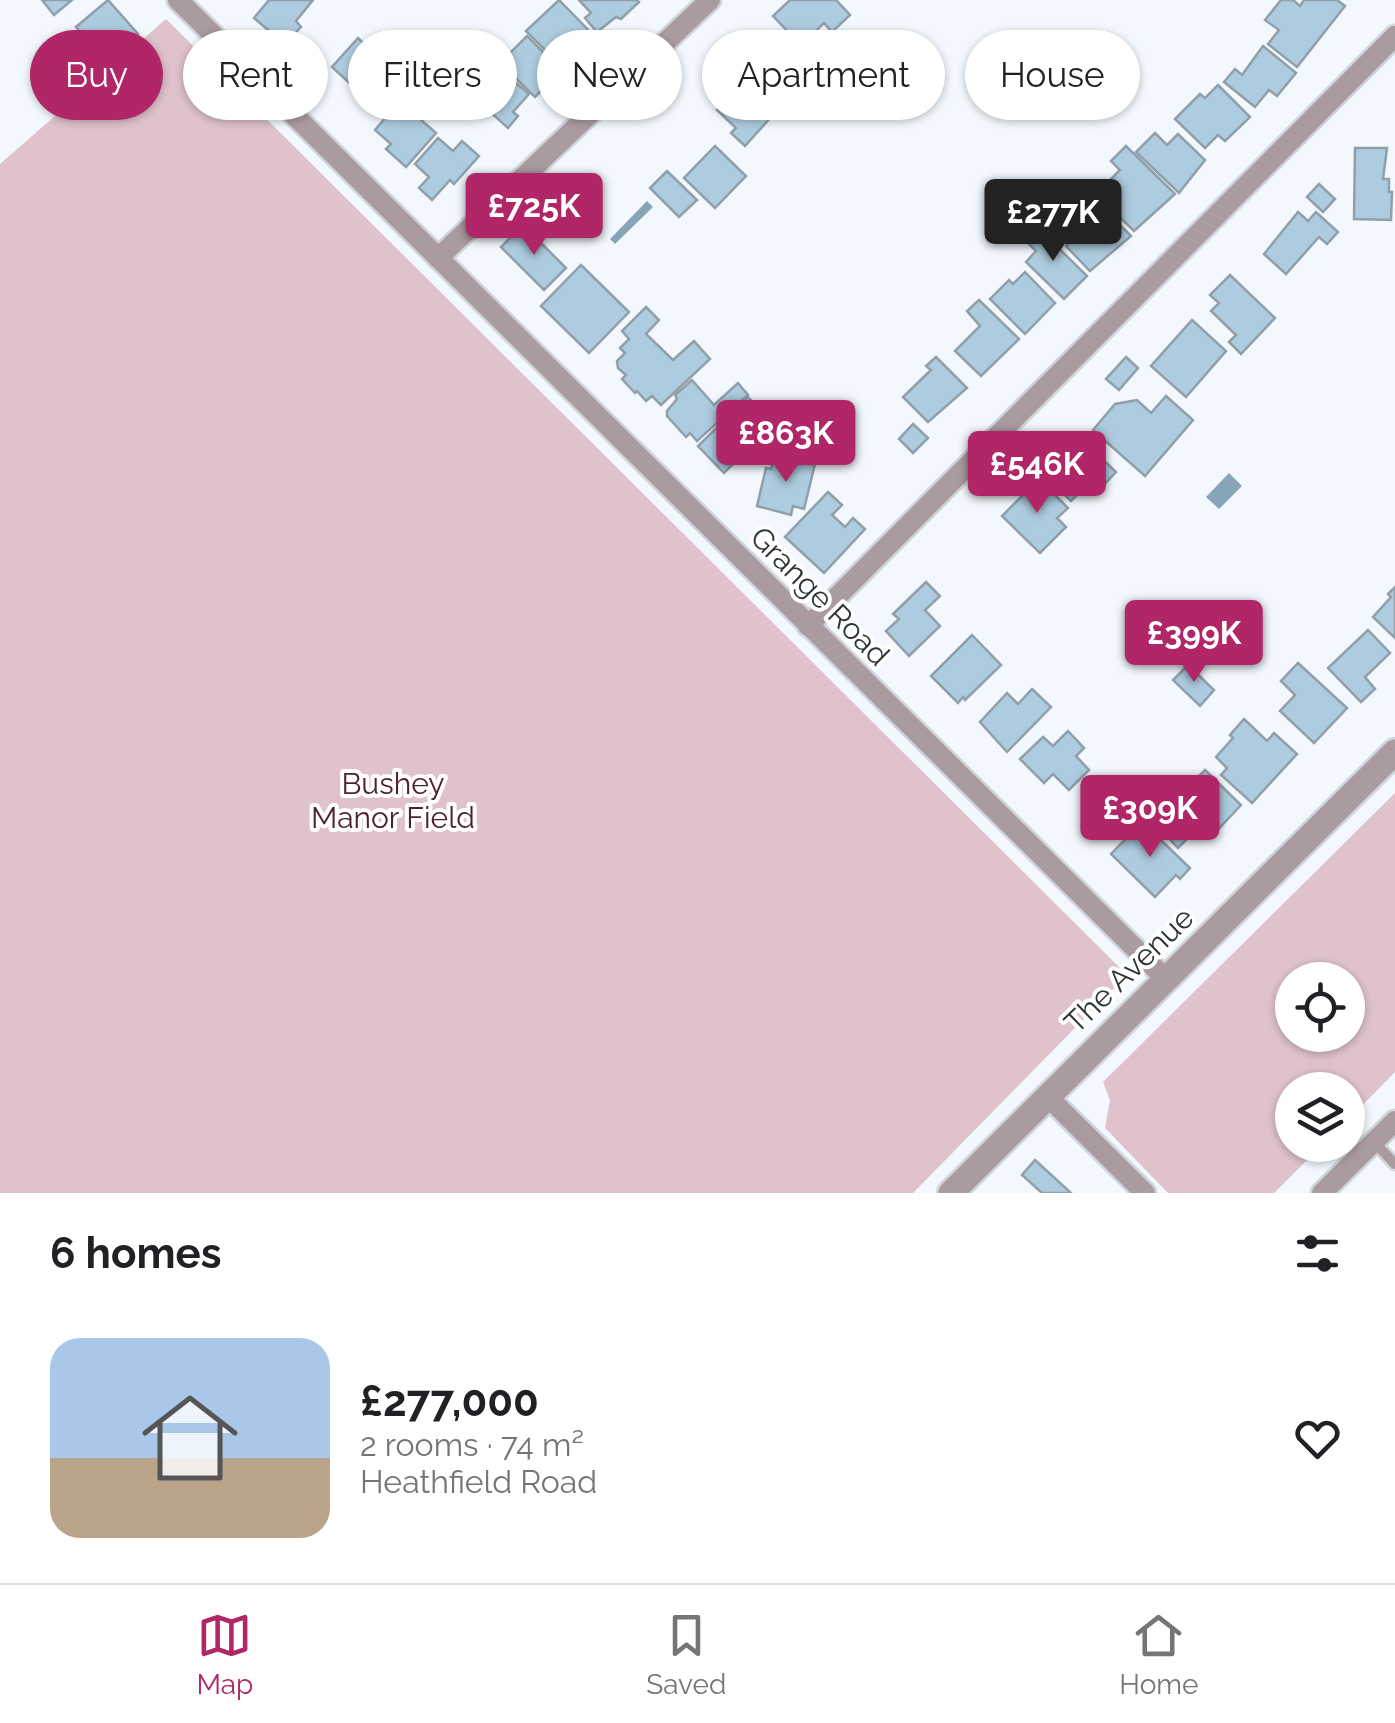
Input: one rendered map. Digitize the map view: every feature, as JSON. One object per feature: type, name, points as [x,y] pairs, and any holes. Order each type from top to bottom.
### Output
[{"type":"street","name":"Grange Road","points":[[178,0],[1167,980]]},
{"type":"street","points":[[438,258],[710,0]]},
{"type":"street","points":[[808,626],[1395,36]]},
{"type":"street","name":"The Avenue","points":[[951,1193],[1395,752]]},
{"type":"street","points":[[1047,1096],[1145,1193]]},
{"type":"street","points":[[1322,1193],[1395,1121]]},
{"type":"lane","points":[[1374,1142],[1395,1164]]},
{"type":"green space","name":"Bushey Manor Field","points":[[166,19],[183,36],[183,120],[268,120],[1127,975],[913,1193],[0,1193],[0,164],[50,120],[163,120],[163,30],[153,30]]},
{"type":"green space","points":[[1395,793],[1395,1072],[1365,1103],[1365,1072],[1275,1072],[1275,1162],[1305,1162],[1274,1193],[1168,1193],[1105,1128],[1110,1100],[1103,1082]]},
{"type":"water","points":[[647,201],[653,207],[615,244],[610,239]]},
{"type":"water","points":[[1229,473],[1242,486],[1219,509],[1206,497]]},
{"type":"building","points":[[42,0],[72,0],[54,15]]},
{"type":"building","points":[[108,0],[134,30],[78,30],[76,27]]},
{"type":"building","points":[[269,0],[313,0],[296,21],[301,27],[298,30],[268,30],[254,18]]},
{"type":"building","points":[[559,0],[588,30],[537,30],[537,42],[526,31]]},
{"type":"building","points":[[579,0],[639,2],[621,19],[616,17],[600,30],[585,18],[591,13]]},
{"type":"building","points":[[790,0],[836,0],[850,15],[834,30],[824,23],[817,30],[787,30],[773,16]]},
{"type":"building","points":[[1281,0],[1293,0],[1300,6],[1304,0],[1337,0],[1345,6],[1297,67],[1268,44],[1279,30],[1265,20]]},
{"type":"building","points":[[527,36],[537,46],[535,97],[517,80],[517,46]]},
{"type":"building","points":[[1263,46],[1296,73],[1277,96],[1269,90],[1255,107],[1224,82],[1235,69],[1242,75]]},
{"type":"building","points":[[348,49],[348,82],[332,67]]},
{"type":"building","points":[[517,84],[529,94],[517,108]]},
{"type":"building","points":[[1218,85],[1250,117],[1225,141],[1218,135],[1205,148],[1175,119],[1200,94],[1205,98]]},
{"type":"building","points":[[384,120],[421,120],[436,133],[406,167],[386,149],[391,144],[375,130]]},
{"type":"building","points":[[728,120],[768,120],[745,146],[731,133],[736,128]]},
{"type":"building","points":[[1155,133],[1167,145],[1178,134],[1205,160],[1179,193],[1136,152]]},
{"type":"building","points":[[438,138],[453,151],[462,141],[479,156],[454,184],[450,180],[432,200],[419,188],[429,177],[415,164]]},
{"type":"building","points":[[715,146],[746,176],[715,208],[684,178]]},
{"type":"building","points":[[1126,146],[1175,194],[1134,231],[1096,194],[1120,170],[1111,161]]},
{"type":"building","points":[[1355,148],[1387,148],[1383,179],[1389,179],[1392,192],[1391,220],[1354,219]]},
{"type":"building","points":[[667,171],[697,200],[679,217],[650,188]]},
{"type":"building","points":[[1319,184],[1335,199],[1323,212],[1307,197]]},
{"type":"building","points":[[1103,208],[1131,236],[1090,271],[1066,246],[1084,228],[1080,224]]},
{"type":"building","points":[[1298,212],[1308,221],[1316,212],[1338,232],[1327,244],[1319,237],[1286,274],[1264,254]]},
{"type":"building","points":[[523,225],[566,268],[544,290],[501,247]]},
{"type":"building","points":[[1035,225],[1087,276],[1064,299],[1026,262],[1036,251],[1023,238]]},
{"type":"building","points":[[581,265],[629,312],[589,353],[541,306]]},
{"type":"building","points":[[1025,272],[1055,303],[1025,334],[990,299],[1009,280],[1013,284]]},
{"type":"building","points":[[1230,275],[1275,318],[1241,354],[1229,342],[1236,335],[1211,311],[1219,303],[1210,295]]},
{"type":"building","points":[[979,300],[1019,339],[981,376],[955,351],[980,326],[967,311]]},
{"type":"building","points":[[646,307],[659,320],[646,334],[673,360],[694,341],[710,359],[661,405],[652,396],[646,401],[635,393],[618,368],[617,361],[625,353],[620,348],[629,339],[622,331]]},
{"type":"building","points":[[1192,320],[1226,351],[1186,397],[1151,366]]},
{"type":"building","points":[[936,357],[967,388],[928,422],[903,397],[931,370],[926,366]]},
{"type":"building","points":[[1126,357],[1138,368],[1119,390],[1106,379]]},
{"type":"building","points":[[692,380],[714,405],[738,383],[748,395],[697,441],[690,433],[686,437],[667,416],[677,399],[675,395]]},
{"type":"building","points":[[1166,396],[1193,420],[1145,476],[1093,430],[1115,404],[1137,400],[1151,413]]},
{"type":"building","points":[[748,397],[762,412],[771,404],[785,419],[748,456],[740,457],[724,473],[698,446]]},
{"type":"building","points":[[913,424],[928,438],[913,453],[899,439]]},
{"type":"building","points":[[1084,441],[1116,472],[1098,491],[1089,483],[1071,501],[1048,479]]},
{"type":"building","points":[[774,455],[815,464],[804,509],[793,506],[791,515],[757,506],[766,468],[771,469]]},
{"type":"building","points":[[1039,479],[1068,508],[1057,518],[1066,527],[1040,553],[1002,516]]},
{"type":"building","points":[[828,492],[842,505],[832,515],[845,527],[853,518],[865,529],[824,573],[785,537]]},
{"type":"building","points":[[926,582],[940,596],[925,610],[940,626],[909,656],[886,631],[899,619],[893,614]]},
{"type":"building","points":[[1395,587],[1395,638],[1373,617]]},
{"type":"building","points":[[1368,630],[1390,653],[1365,677],[1375,689],[1361,702],[1328,668]]},
{"type":"building","points":[[972,635],[1001,665],[958,703],[931,676]]},
{"type":"building","points":[[1298,663],[1347,708],[1314,743],[1280,711],[1295,695],[1281,681]]},
{"type":"building","points":[[1188,665],[1214,690],[1200,706],[1173,680]]},
{"type":"building","points":[[1032,689],[1051,707],[1007,752],[980,722],[1007,693],[1018,704]]},
{"type":"building","points":[[1244,719],[1267,741],[1274,733],[1297,754],[1252,803],[1221,775],[1227,768],[1216,757]]},
{"type":"building","points":[[1068,731],[1084,748],[1076,756],[1089,770],[1069,790],[1053,774],[1044,783],[1020,759],[1043,737],[1053,746]]},
{"type":"building","points":[[1205,770],[1241,805],[1212,836],[1201,825],[1178,848],[1162,831],[1191,801],[1182,793]]},
{"type":"building","points":[[1142,822],[1190,868],[1180,879],[1176,875],[1155,897],[1111,854]]},
{"type":"building","points":[[1035,1160],[1071,1193],[1042,1193],[1022,1175]]}]
